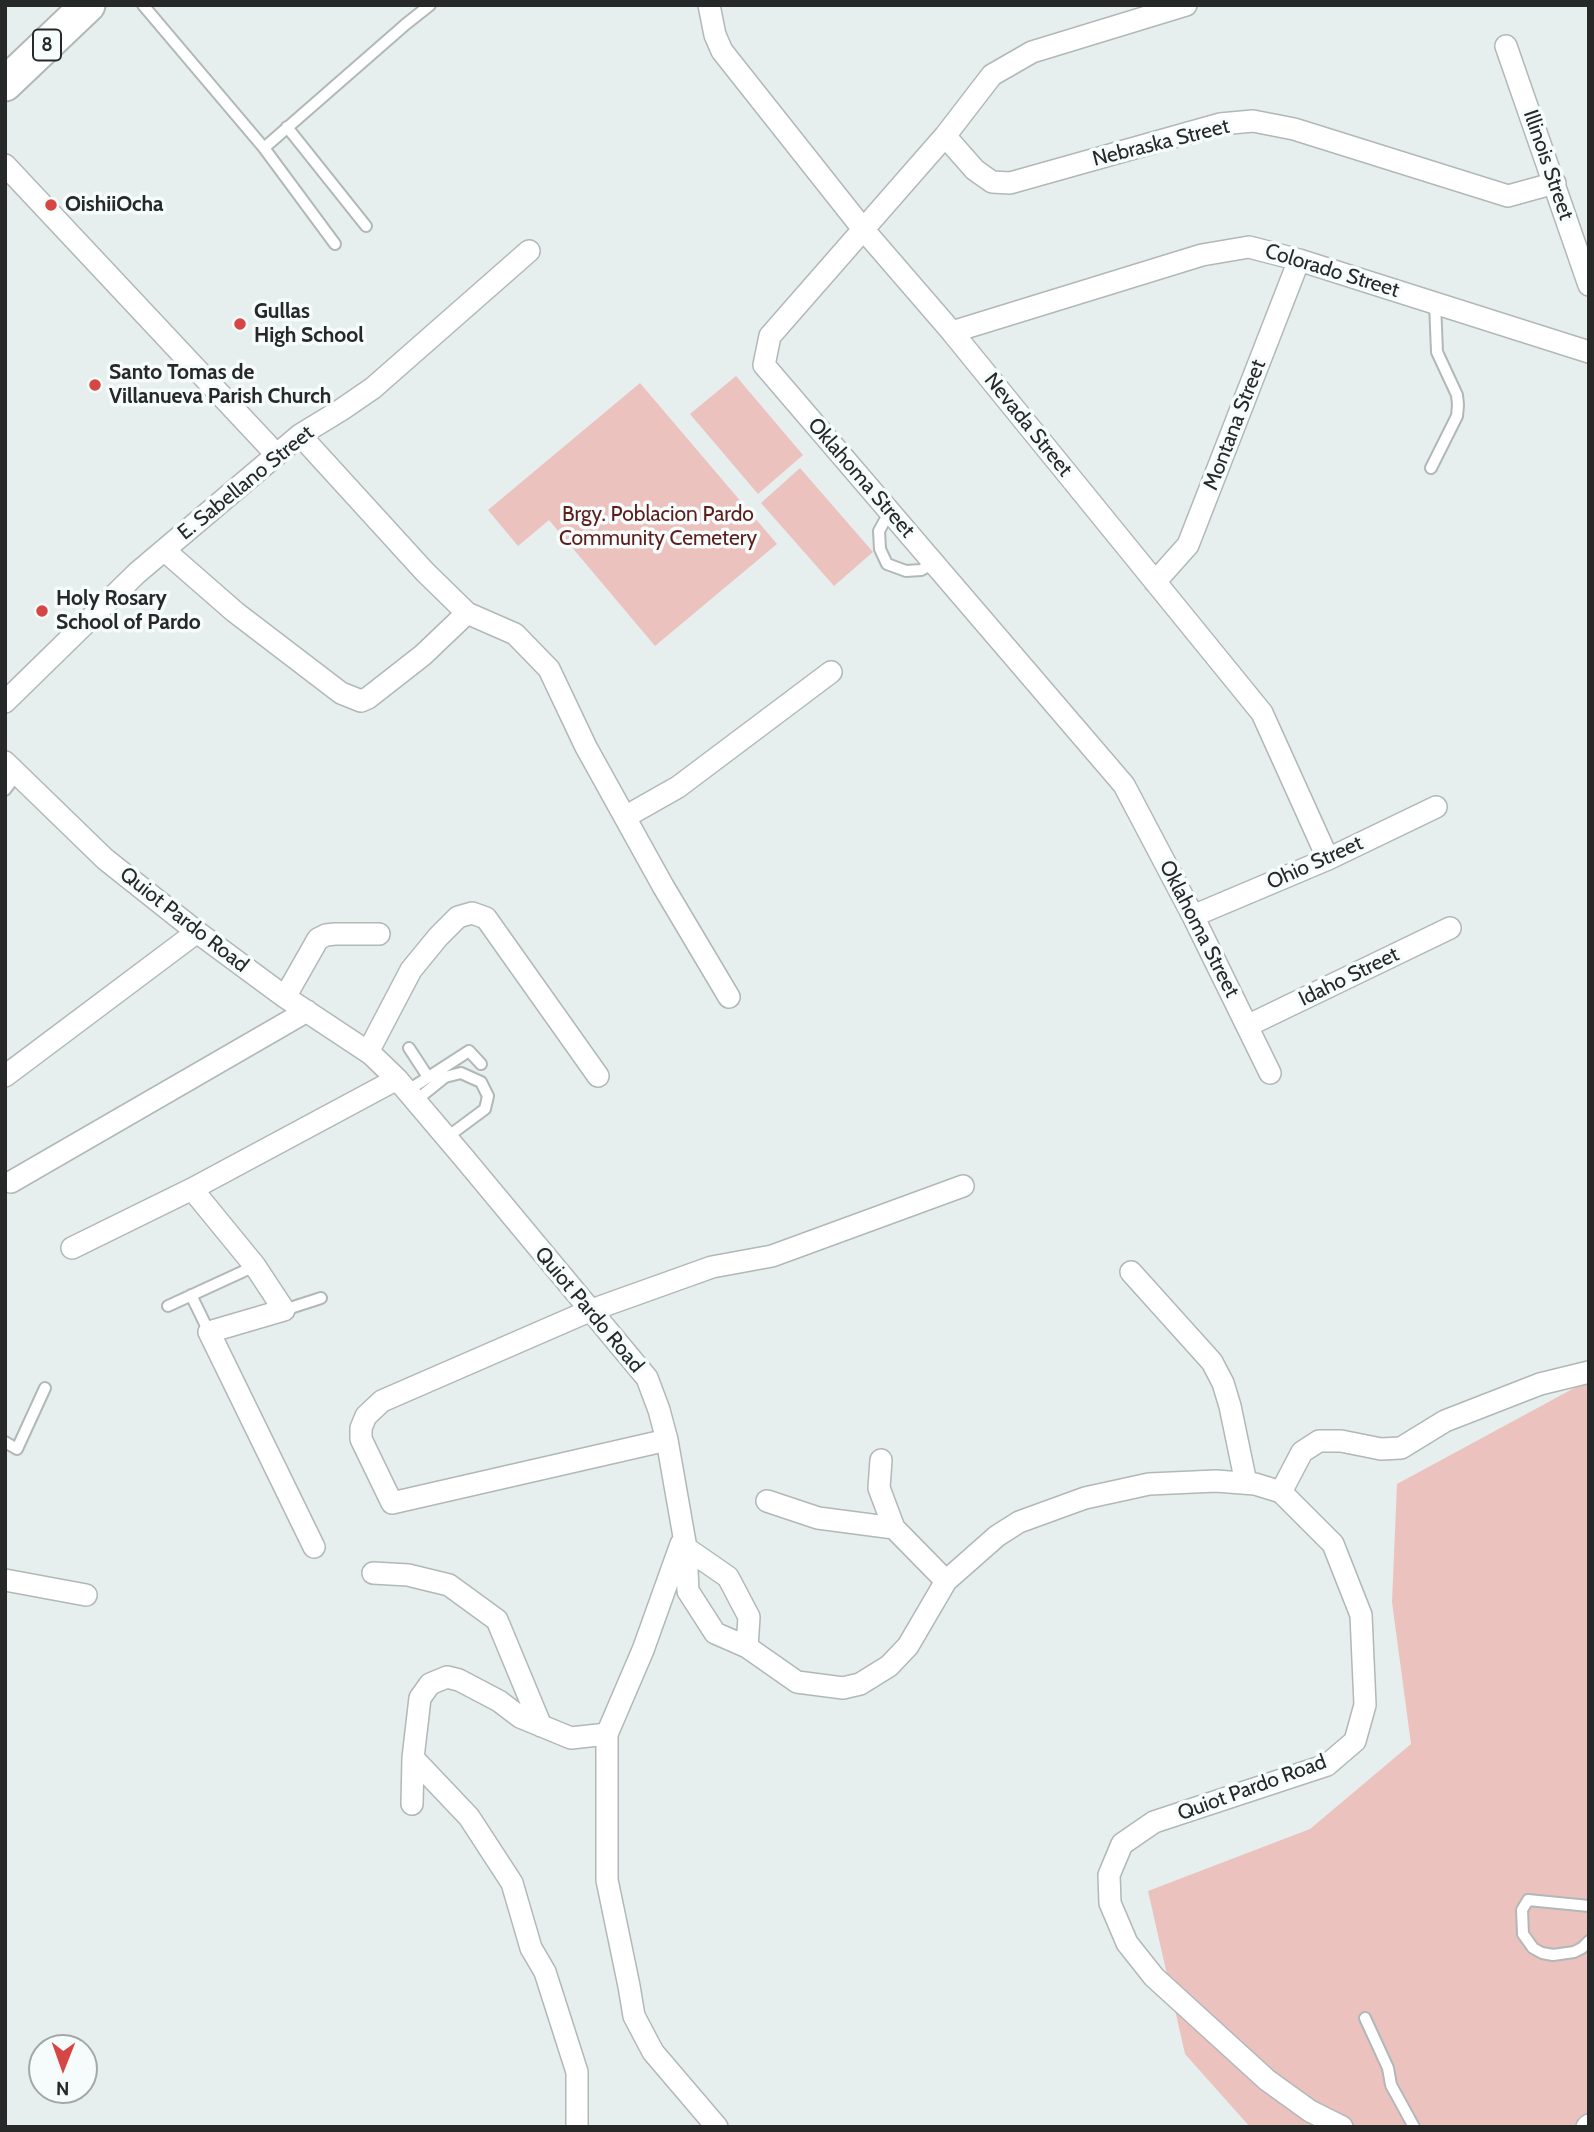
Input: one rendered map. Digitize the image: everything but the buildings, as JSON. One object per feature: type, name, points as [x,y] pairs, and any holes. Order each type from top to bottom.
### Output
[{"type":"main road","name":"8","points":[[5,84],[88,5]]},
{"type":"street","name":"Nevada Street","points":[[709,5],[715,36],[722,51],[863,229],[952,331],[1262,713],[1328,859]]},
{"type":"street","name":"Oklahoma Street","points":[[1186,5],[1032,52],[992,75],[944,136],[770,336],[764,365],[1124,785],[1193,916],[1270,1073]]},
{"type":"street","name":"Illinois Street","points":[[1506,46],[1589,285]]},
{"type":"street","name":"Nebraska Street","points":[[944,136],[975,170],[992,182],[1010,183],[1220,124],[1253,121],[1294,129],[1508,196],[1555,183]]},
{"type":"street","points":[[5,165],[276,454]]},
{"type":"street","name":"Colorado Street","points":[[952,331],[1202,255],[1250,247],[1300,260],[1589,351]]},
{"type":"street","name":"E. Sabellano Street","points":[[5,702],[137,573],[300,435],[373,388],[529,251]]},
{"type":"street","name":"Montana Street","points":[[1155,582],[1188,545],[1300,260]]},
{"type":"street","points":[[300,435],[425,572],[467,613],[515,634],[549,669],[586,747],[729,997]]},
{"type":"street","points":[[164,550],[235,612],[341,693],[360,701],[368,698],[423,655],[467,613]]},
{"type":"street","points":[[625,817],[678,787],[831,672]]},
{"type":"street","name":"Quiot Pardo Road","points":[[9,775],[105,859],[197,932],[285,997],[368,1052],[406,1090],[647,1378],[667,1440],[684,1543],[688,1591],[715,1633],[747,1647]]},
{"type":"street","name":"Ohio Street","points":[[1193,916],[1328,859],[1436,807]]},
{"type":"street","points":[[368,1052],[411,970],[458,917],[472,913],[486,918],[598,1076]]},
{"type":"street","name":"Idaho Street","points":[[1247,1026],[1450,928]]},
{"type":"street","points":[[5,1076],[197,932]]},
{"type":"street","points":[[285,997],[318,939],[335,934],[379,934]]},
{"type":"street","points":[[11,1182],[307,1011]]},
{"type":"street","points":[[72,1248],[406,1090]]},
{"type":"street","points":[[667,1440],[392,1503],[361,1439],[361,1428],[366,1416],[382,1401],[589,1311],[712,1267],[772,1256],[963,1185]]},
{"type":"street","points":[[192,1189],[255,1266],[284,1310],[209,1332],[314,1547]]},
{"type":"street","points":[[1131,1272],[1212,1362],[1223,1383],[1230,1406],[1246,1483]]},
{"type":"street","points":[[717,2127],[653,2052],[634,2017],[607,1881],[607,1734],[684,1543],[728,1577],[749,1617],[747,1647],[797,1682],[843,1688],[860,1684],[889,1666],[908,1646],[946,1581],[997,1536],[1019,1522],[1085,1498],[1149,1484],[1216,1481],[1255,1484],[1281,1492],[1302,1452],[1319,1441],[1341,1441],[1381,1449],[1401,1448],[1445,1421],[1540,1384],[1589,1372]]},
{"type":"street","points":[[881,1460],[879,1488],[894,1528],[946,1581]]},
{"type":"street","name":"Quiot Pardo Road","points":[[1281,1492],[1333,1544],[1361,1615],[1365,1705],[1355,1741],[1327,1765],[1154,1822],[1122,1844],[1109,1875],[1110,1903],[1127,1943],[1154,1976],[1267,2080],[1310,2111],[1342,2127]]},
{"type":"street","points":[[768,1501],[818,1518],[894,1528]]},
{"type":"street","points":[[373,1573],[408,1575],[449,1585],[497,1619],[541,1726]]},
{"type":"street","points":[[5,1580],[86,1595]]},
{"type":"street","points":[[412,1804],[413,1758],[421,1698],[430,1684],[446,1677],[459,1680],[499,1701],[520,1717],[571,1738],[607,1734]]},
{"type":"street","points":[[413,1758],[469,1817],[512,1883],[531,1948],[545,1972],[577,2072],[577,2127]]},
{"type":"lane","points":[[143,5],[264,148],[335,244]]},
{"type":"lane","points":[[264,148],[430,5]]},
{"type":"lane","points":[[287,127],[366,226]]},
{"type":"lane","points":[[1431,468],[1457,416],[1458,405],[1457,395],[1437,352],[1435,303]]},
{"type":"lane","points":[[890,511],[879,531],[880,549],[887,564],[906,570],[921,570],[934,563]]},
{"type":"lane","points":[[409,1048],[428,1077]]},
{"type":"lane","points":[[406,1090],[469,1051],[481,1064]]},
{"type":"lane","points":[[406,1090],[461,1073],[481,1082],[488,1096],[485,1109],[446,1138]]},
{"type":"lane","points":[[168,1306],[255,1266]]},
{"type":"lane","points":[[191,1295],[209,1332]]},
{"type":"lane","points":[[284,1310],[321,1298]]},
{"type":"lane","points":[[5,1442],[17,1449],[44,1388]]},
{"type":"lane","points":[[1589,1906],[1528,1900],[1522,1910],[1523,1934],[1533,1948],[1542,1953],[1553,1955],[1574,1952],[1589,1941]]},
{"type":"lane","points":[[1365,2018],[1388,2068],[1391,2085],[1414,2127]]},
{"type":"green space","points":[[736,376],[803,455],[758,494],[690,414]]},
{"type":"green space","name":"Brgy. Poblacion Pardo Community Cemetery","points":[[640,383],[777,544],[655,646],[549,520],[518,546],[488,510]]},
{"type":"green space","points":[[800,468],[873,552],[834,586],[761,503]]},
{"type":"green space","points":[[1589,1380],[1589,2127],[1250,2127],[1185,2054],[1148,1891],[1310,1829],[1411,1744],[1392,1602],[1397,1484]]},
{"type":"place","name":"OishiiOcha","points":[[51,205]]},
{"type":"place","name":"Gullas High School","points":[[240,324]]},
{"type":"place","name":"Santo Tomas de Villanueva Parish Church","points":[[95,385]]},
{"type":"place","name":"Holy Rosary School of Pardo","points":[[42,611]]}]
